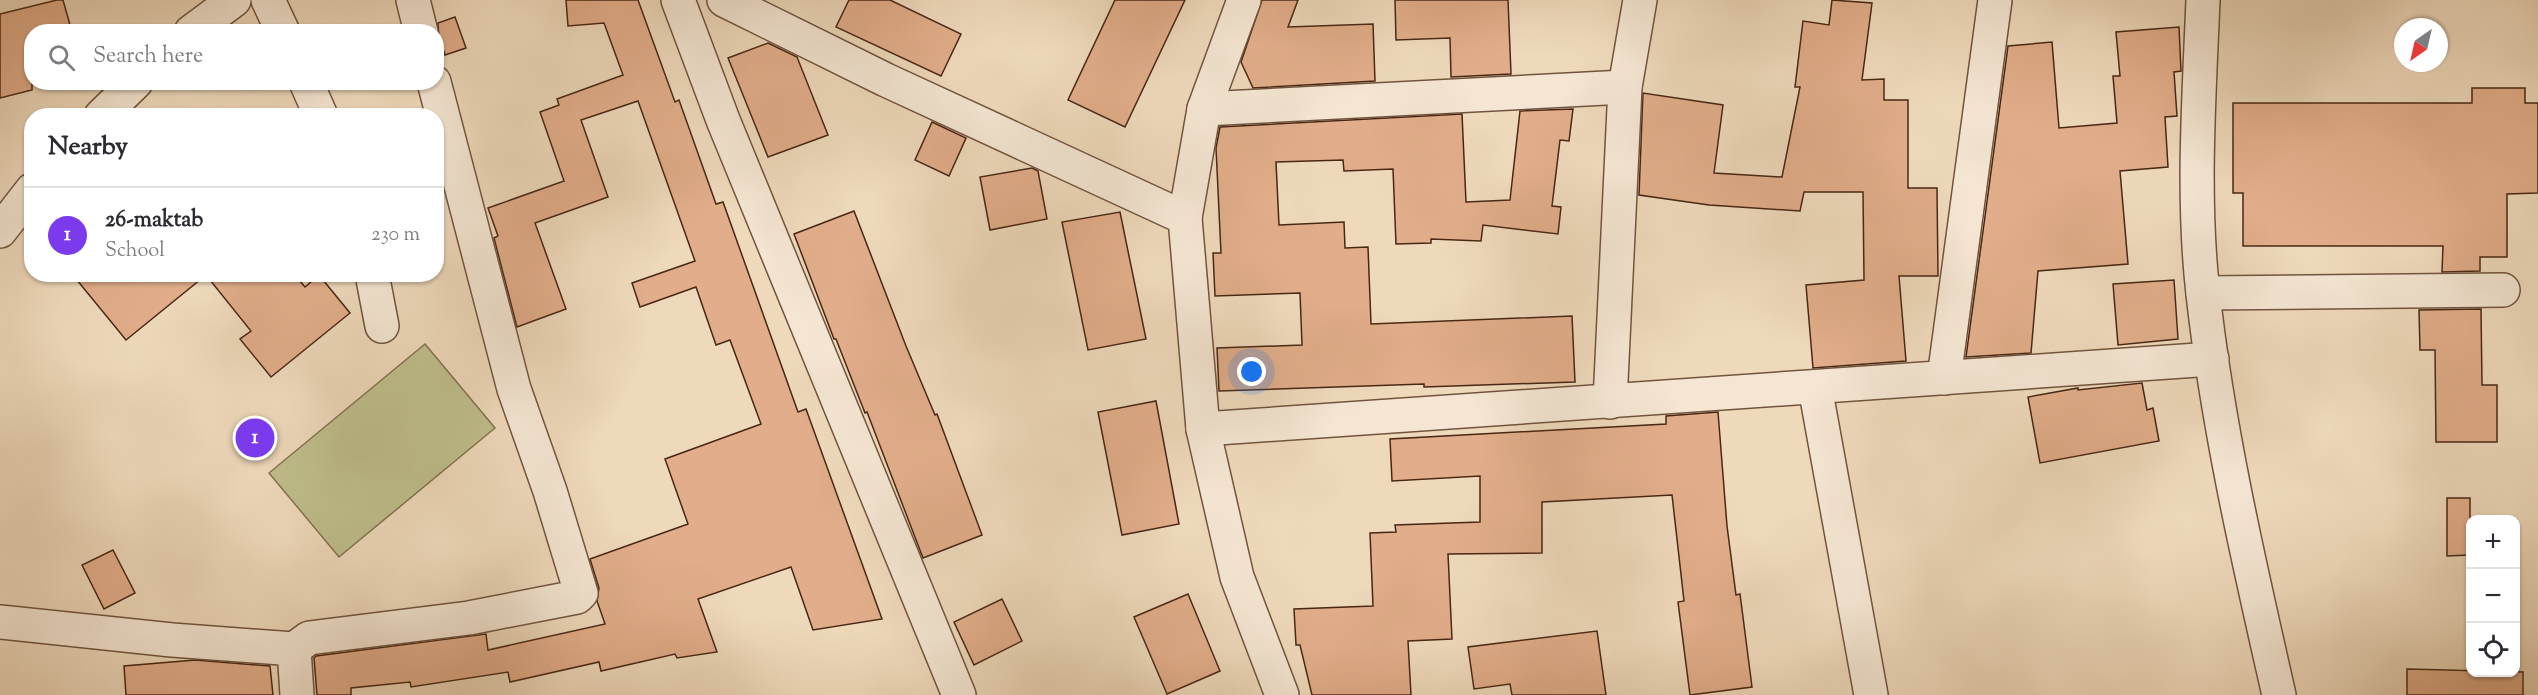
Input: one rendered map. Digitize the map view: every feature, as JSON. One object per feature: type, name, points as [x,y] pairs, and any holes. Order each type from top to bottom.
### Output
[{"type":"street","points":[[202,24],[234,0]]},
{"type":"street","points":[[268,0],[279,24]]},
{"type":"street","points":[[413,0],[419,24]]},
{"type":"street","points":[[678,0],[723,120],[959,695]]},
{"type":"street","points":[[724,0],[886,80],[1185,218]]},
{"type":"street","points":[[1244,0],[1204,109],[1185,218],[1203,429],[1237,577],[1282,695]]},
{"type":"street","points":[[1610,402],[1625,87],[1640,0]]},
{"type":"street","points":[[1944,378],[1995,0]]},
{"type":"street","points":[[2203,0],[2196,172],[2203,293],[2212,359],[2245,547],[2279,695]]},
{"type":"street","points":[[1204,109],[1625,87]]},
{"type":"street","points":[[109,108],[128,90]]},
{"type":"street","points":[[310,90],[317,108]]},
{"type":"street","points":[[436,90],[441,108]]},
{"type":"street","points":[[0,622],[172,640],[294,649],[309,638],[469,618],[577,597],[581,593],[550,491],[514,389],[444,120]]},
{"type":"street","points":[[0,231],[24,200]]},
{"type":"street","points":[[374,282],[382,326]]},
{"type":"street","points":[[2203,293],[2503,290]]},
{"type":"street","points":[[1203,429],[2212,359]]},
{"type":"street","points":[[1815,387],[1871,695]]},
{"type":"street","points":[[294,649],[297,695]]},
{"type":"shaded area","points":[[425,344],[495,428],[339,557],[269,473]]},
{"type":"building","points":[[63,0],[70,24],[24,24],[24,90],[32,90],[0,98],[0,14]]},
{"type":"building","points":[[566,0],[638,0],[675,102],[679,100],[716,204],[723,202],[798,412],[806,409],[882,619],[813,630],[791,567],[698,599],[717,652],[677,658],[675,654],[601,671],[599,662],[510,682],[508,672],[411,687],[410,682],[351,688],[351,695],[317,695],[314,658],[316,656],[486,634],[488,650],[605,624],[597,601],[599,588],[590,559],[688,524],[665,459],[761,424],[730,340],[716,345],[696,287],[640,307],[632,283],[695,261],[638,101],[581,120],[608,197],[535,223],[566,309],[517,327],[494,238],[498,236],[488,208],[564,181],[540,112],[559,105],[557,99],[623,75],[604,23],[568,26]]},
{"type":"building","points":[[849,0],[890,0],[961,34],[941,76],[836,27]]},
{"type":"building","points":[[1115,0],[1185,0],[1125,127],[1068,100]]},
{"type":"building","points":[[1262,0],[1298,0],[1288,27],[1373,24],[1375,81],[1253,88],[1241,62]]},
{"type":"building","points":[[1395,0],[1508,0],[1511,74],[1451,77],[1450,38],[1396,40]]},
{"type":"building","points":[[1832,0],[1872,3],[1862,80],[1884,79],[1884,100],[1908,100],[1908,188],[1937,188],[1938,276],[1899,276],[1906,361],[1813,368],[1806,285],[1864,280],[1863,192],[1804,192],[1800,211],[1709,205],[1639,195],[1643,93],[1723,105],[1714,173],[1782,177],[1800,87],[1795,87],[1803,21],[1829,25]]},
{"type":"building","points":[[455,17],[466,48],[445,55],[444,24],[438,23]]},
{"type":"building","points":[[2179,27],[2181,71],[2174,72],[2177,116],[2165,117],[2168,167],[2120,171],[2128,264],[2038,271],[2031,353],[1966,357],[2008,46],[2052,42],[2059,128],[2117,123],[2113,76],[2120,76],[2116,32]]},
{"type":"building","points":[[768,43],[797,57],[828,135],[768,157],[728,58]]},
{"type":"building","points":[[2472,88],[2525,88],[2525,103],[2538,103],[2538,193],[2507,194],[2507,257],[2480,257],[2480,271],[2442,272],[2443,246],[2243,246],[2243,193],[2233,193],[2233,103],[2472,103]]},
{"type":"building","points":[[1573,109],[1569,141],[1560,140],[1552,206],[1561,207],[1558,234],[1483,225],[1481,241],[1431,239],[1431,243],[1396,244],[1393,169],[1344,171],[1343,160],[1276,162],[1279,225],[1344,222],[1345,248],[1368,247],[1371,324],[1572,316],[1575,382],[1424,387],[1424,384],[1219,391],[1217,348],[1302,345],[1300,293],[1215,296],[1213,253],[1221,253],[1216,148],[1220,127],[1462,114],[1466,202],[1510,200],[1520,111]]},
{"type":"building","points":[[932,122],[966,138],[949,176],[915,160]]},
{"type":"building","points":[[1032,168],[1038,171],[1047,219],[990,230],[980,177]]},
{"type":"building","points":[[854,211],[906,346],[935,415],[937,414],[982,535],[923,558],[867,412],[865,413],[836,339],[834,339],[794,234]]},
{"type":"building","points":[[1120,212],[1146,339],[1088,350],[1062,222]]},
{"type":"building","points":[[2174,280],[2178,339],[2118,345],[2113,284]]},
{"type":"building","points":[[79,282],[197,282],[126,340]]},
{"type":"building","points":[[212,282],[301,282],[305,287],[311,282],[325,282],[350,313],[271,377],[240,339],[251,331]]},
{"type":"building","points":[[2481,309],[2482,385],[2497,385],[2497,442],[2436,442],[2435,350],[2420,350],[2419,310]]},
{"type":"building","points":[[2142,383],[2147,410],[2153,408],[2159,441],[2040,463],[2028,397],[2078,388],[2078,390]]},
{"type":"building","points":[[1156,401],[1179,524],[1122,535],[1098,412]]},
{"type":"building","points":[[1718,412],[1727,526],[1736,595],[1740,594],[1752,687],[1690,695],[1678,602],[1684,601],[1672,495],[1542,502],[1542,553],[1448,554],[1452,639],[1408,641],[1411,695],[1312,695],[1300,645],[1296,645],[1294,609],[1373,606],[1370,533],[1396,532],[1395,525],[1480,522],[1480,476],[1392,481],[1390,439],[1666,424],[1666,416]]},
{"type":"building","points":[[2447,498],[2470,498],[2470,515],[2466,515],[2466,555],[2447,556]]},
{"type":"building","points":[[113,550],[135,593],[104,609],[82,565]]},
{"type":"building","points":[[1188,594],[1220,671],[1167,694],[1134,617]]},
{"type":"building","points":[[1002,599],[1022,641],[974,665],[954,622]]},
{"type":"building","points":[[1597,631],[1606,695],[1512,695],[1510,684],[1474,689],[1468,647]]},
{"type":"building","points":[[195,660],[270,666],[273,695],[126,695],[124,666]]},
{"type":"building","points":[[2407,669],[2466,671],[2466,677],[2520,677],[2520,672],[2523,672],[2523,695],[2407,695]]},
{"type":"place","name":"26-maktab","points":[[255,438]]}]
